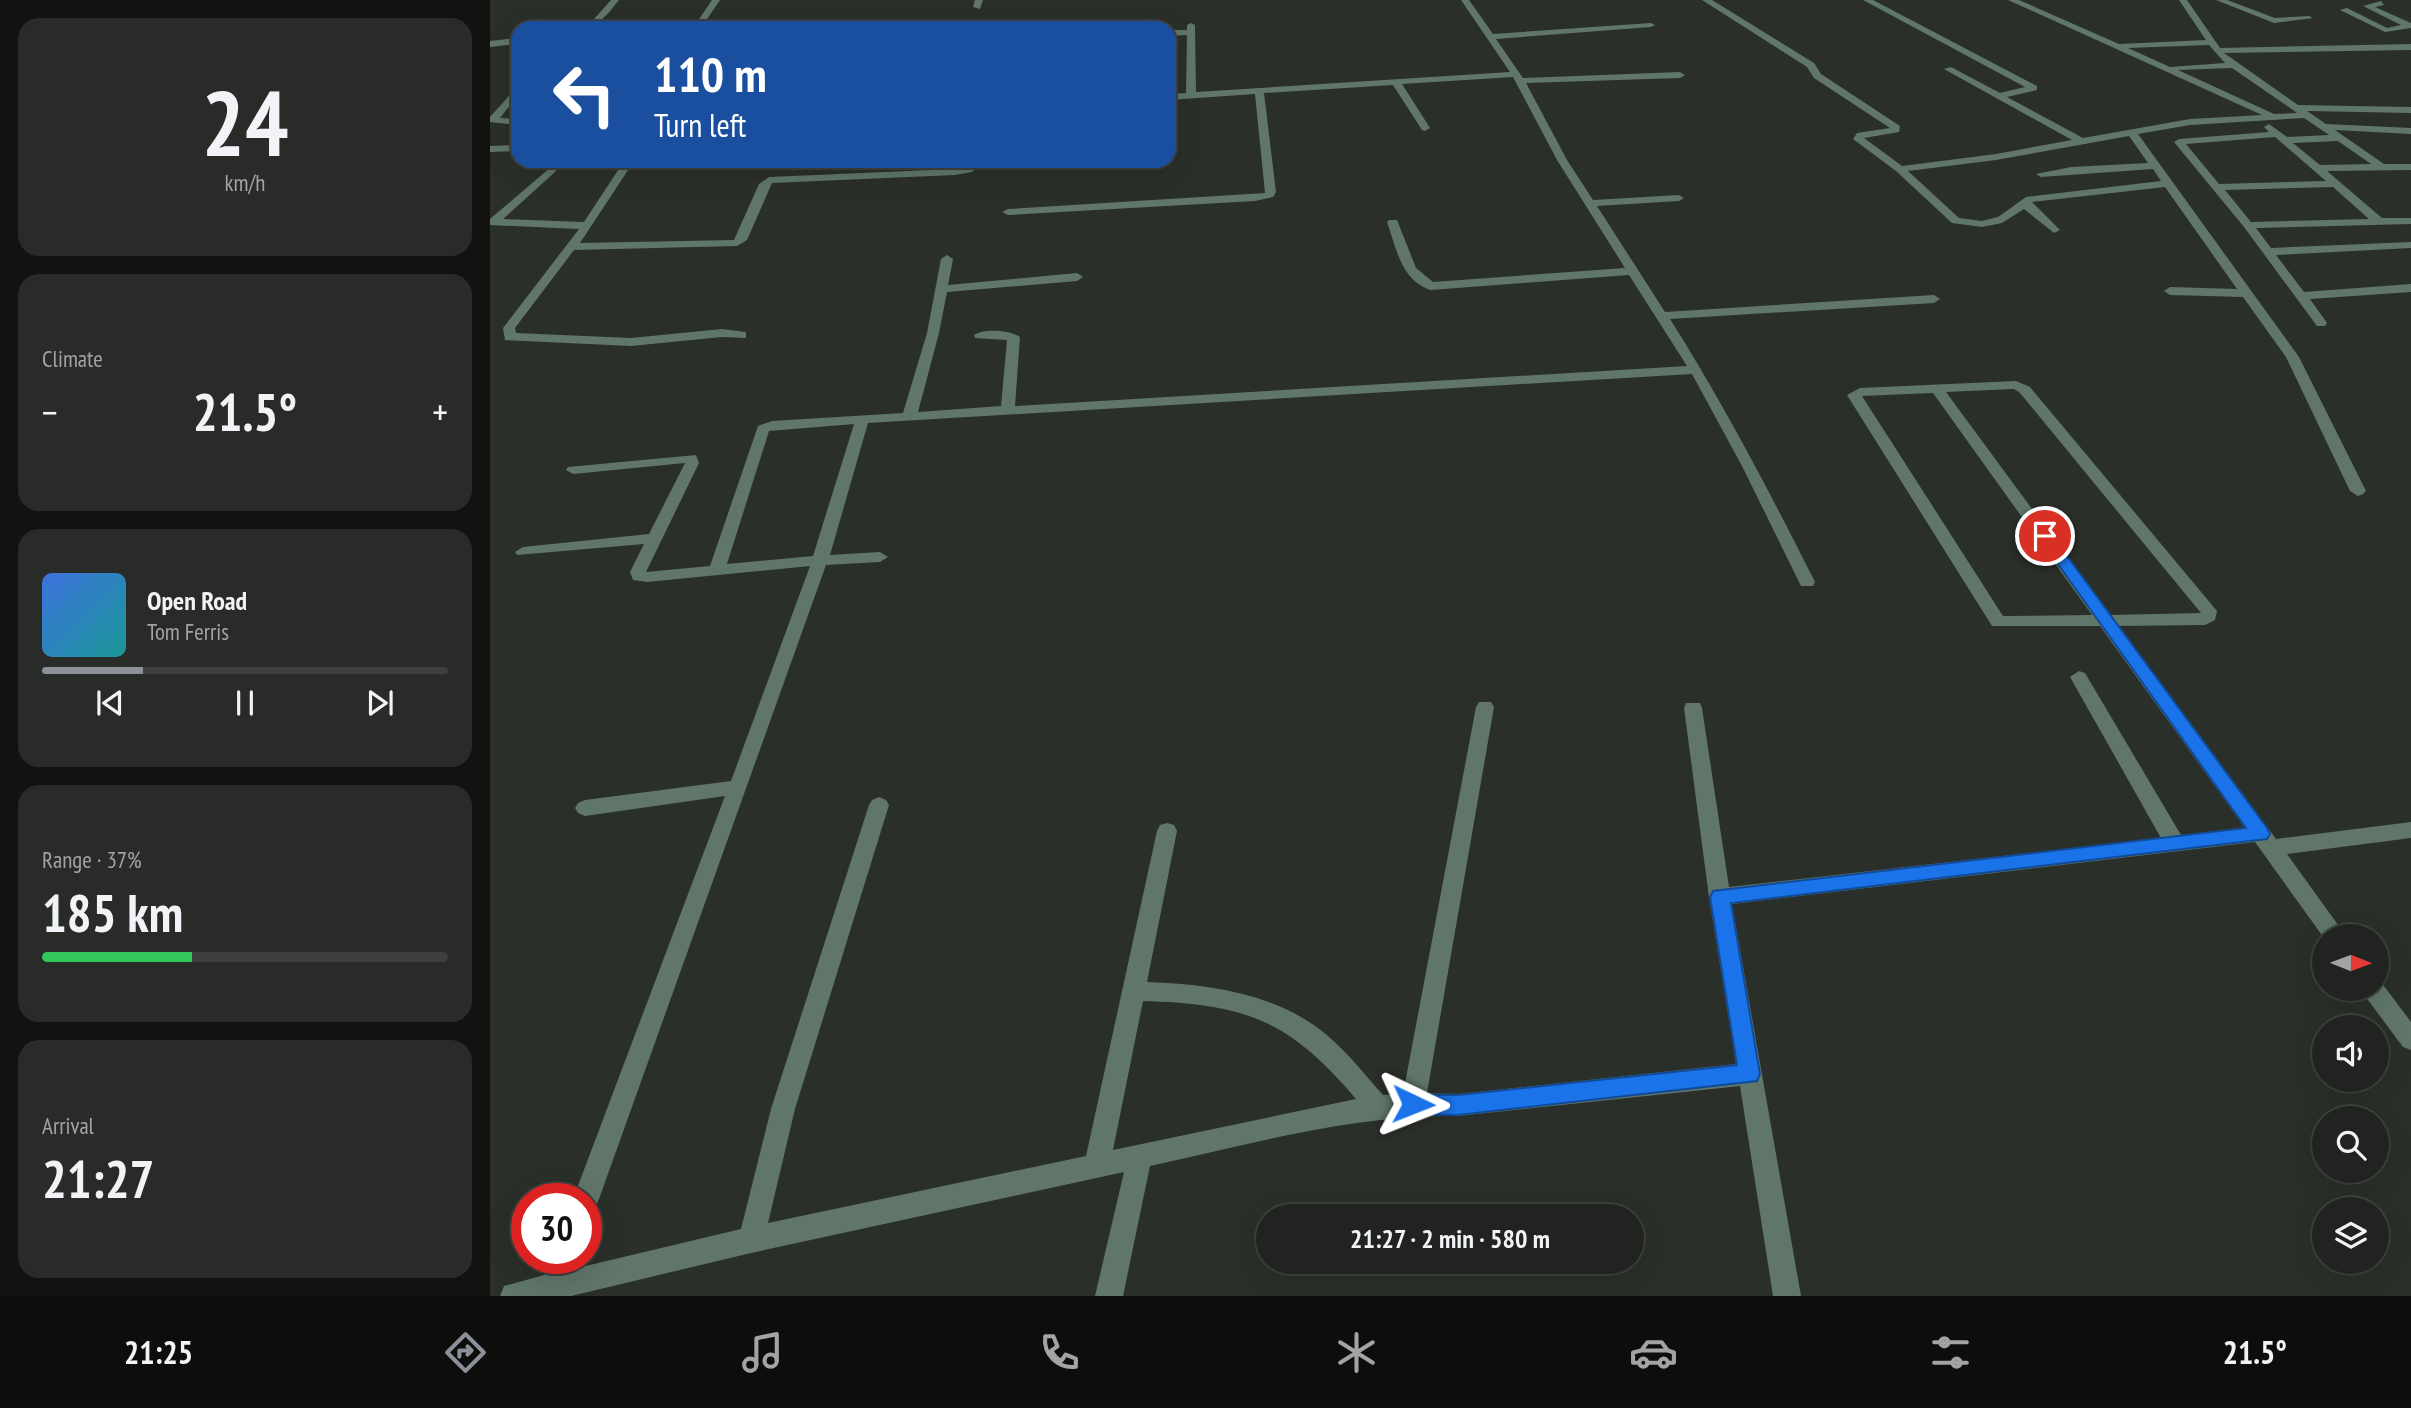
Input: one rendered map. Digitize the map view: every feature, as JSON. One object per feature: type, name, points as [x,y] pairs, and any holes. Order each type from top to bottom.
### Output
[{"type":"street","points":[[597,21],[615,0]]},
{"type":"street","points":[[702,21],[716,0]]},
{"type":"street","points":[[1465,0],[1517,78],[1548,138],[1696,370],[1749,466],[1807,582]]},
{"type":"street","points":[[1706,0],[1811,65],[1817,75],[1897,128],[1857,137],[1962,223],[2002,220],[2033,198],[2168,183]]},
{"type":"street","points":[[1867,0],[2034,88],[1999,96]]},
{"type":"street","points":[[2012,0],[2273,117]]},
{"type":"street","points":[[2183,0],[2215,47],[2234,65],[2383,168]]},
{"type":"street","points":[[2220,0],[2274,21],[2309,19]]},
{"type":"street","points":[[2376,0],[2381,3],[2367,6],[2410,28],[2388,30]]},
{"type":"street","points":[[2344,10],[2411,40]]},
{"type":"street","points":[[2365,20],[2392,18]]},
{"type":"street","points":[[1490,37],[1651,25]]},
{"type":"street","points":[[1176,32],[1191,29],[1191,96]]},
{"type":"street","points":[[490,44],[511,42]]},
{"type":"street","points":[[2119,46],[2411,47]]},
{"type":"street","points":[[2170,69],[2234,65]]},
{"type":"street","points":[[1948,69],[2082,142]]},
{"type":"street","points":[[1176,97],[1517,78],[1680,75]]},
{"type":"street","points":[[1397,84],[1425,128]]},
{"type":"street","points":[[1008,212],[1266,196],[1272,192],[1260,94]]},
{"type":"street","points":[[511,98],[494,120],[511,121]]},
{"type":"street","points":[[2296,108],[2409,113]]},
{"type":"street","points":[[1899,169],[2082,142],[2163,126],[2306,115]]},
{"type":"street","points":[[2259,118],[2379,222]]},
{"type":"street","points":[[2163,126],[2248,225],[2321,323]]},
{"type":"street","points":[[2325,127],[2411,131]]},
{"type":"street","points":[[2132,133],[2292,357],[2358,491]]},
{"type":"street","points":[[2179,142],[2280,137],[2342,138]]},
{"type":"street","points":[[490,149],[511,148]]},
{"type":"street","points":[[2041,174],[2064,170],[2154,166]]},
{"type":"street","points":[[2317,168],[2411,167]]},
{"type":"street","points":[[624,168],[587,226],[509,328],[510,337],[631,342],[722,333],[741,335]]},
{"type":"street","points":[[571,247],[737,243],[741,240],[764,184],[769,180],[956,172],[970,168]]},
{"type":"street","points":[[491,222],[551,170]]},
{"type":"street","points":[[2064,170],[2135,187]]},
{"type":"street","points":[[2216,187],[2335,184]]},
{"type":"street","points":[[1589,203],[1679,198]]},
{"type":"street","points":[[2025,203],[2054,230]]},
{"type":"street","points":[[2248,225],[2411,221]]},
{"type":"street","points":[[491,222],[587,226]]},
{"type":"street","points":[[1393,222],[1410,267],[1421,282],[1431,286],[1632,271]]},
{"type":"street","points":[[2268,252],[2411,245]]},
{"type":"street","points":[[909,417],[933,333],[947,259]]},
{"type":"street","points":[[940,289],[1077,278]]},
{"type":"street","points":[[2301,296],[2411,288]]},
{"type":"street","points":[[2169,290],[2244,293]]},
{"type":"street","points":[[1663,316],[1934,299]]},
{"type":"street","points":[[980,335],[1014,337],[1007,412]]},
{"type":"street","points":[[717,570],[763,429],[779,424],[1696,370]]},
{"type":"street","points":[[2021,386],[2209,611],[2210,616],[2108,620],[1998,622],[1854,395],[1860,392],[2021,386]]},
{"type":"street","points":[[1936,388],[2108,620],[2326,924]]},
{"type":"street","points":[[592,1183],[820,560],[862,420]]},
{"type":"street","points":[[573,470],[691,458],[692,463],[638,572],[639,576],[880,557]]},
{"type":"street","points":[[523,552],[655,538]]},
{"type":"street","points":[[2079,677],[2175,843]]},
{"type":"street","points":[[1413,1104],[1485,707]]},
{"type":"street","points":[[1693,708],[1720,897],[1787,1296]]},
{"type":"street","points":[[585,808],[739,787]]},
{"type":"street","points":[[751,1240],[783,1109],[879,805]]},
{"type":"street","points":[[1720,897],[2175,843],[2266,841],[2411,830]]},
{"type":"street","points":[[1097,1165],[1167,831]]},
{"type":"street","points":[[1133,991],[1205,995],[1268,1014],[1304,1030],[1377,1106]]},
{"type":"street","points":[[2382,1001],[2411,1040]]},
{"type":"street","points":[[514,1296],[751,1240],[1377,1106],[1458,1105],[1749,1074]]},
{"type":"street","points":[[1109,1296],[1140,1156]]},
{"type":"street","points":[[553,1287],[558,1274]]},
{"type":"route","points":[[1413,1104],[1439,1107],[1749,1074],[1720,897],[2260,834],[2045,536]]}]
